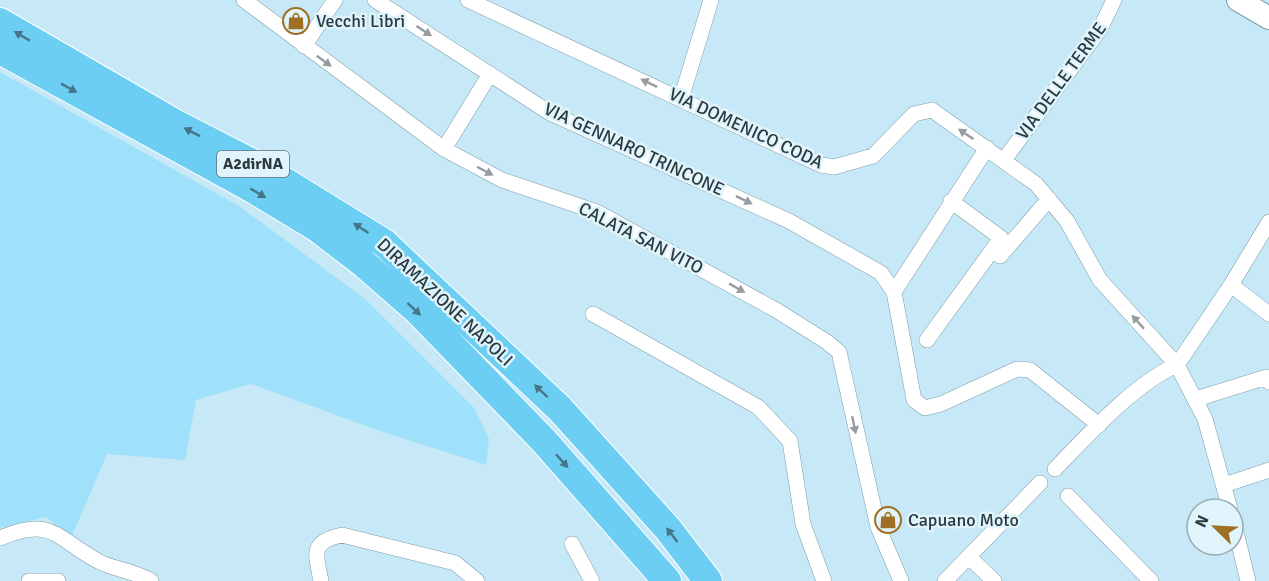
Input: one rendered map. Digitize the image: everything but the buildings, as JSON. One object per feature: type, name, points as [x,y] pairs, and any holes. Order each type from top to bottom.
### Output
[{"type":"highway","name":"DIRAMAZIONE NAPOLI","points":[[0,22],[178,125],[264,169],[384,243],[560,409],[668,529],[708,581]]},
{"type":"highway","name":"DIRAMAZIONE NAPOLI","points":[[0,50],[316,227],[371,270],[418,311],[544,441],[667,581]]},
{"type":"main road","points":[[1238,0],[1269,18]]},
{"type":"street","name":"CALATA SAN VITO","points":[[244,0],[444,149],[502,180],[597,212],[776,310],[827,342],[838,352],[865,479],[878,527],[901,581]]},
{"type":"street","points":[[304,46],[335,0]]},
{"type":"street","name":"VIA GENNARO TRINCONE","points":[[375,0],[550,113],[789,221],[881,273],[894,292]]},
{"type":"street","name":"VIA DOMENICO CODA","points":[[468,0],[821,165],[834,167],[873,156],[914,114],[932,110],[1036,184],[1066,221],[1100,280],[1177,365],[1197,399],[1227,497]]},
{"type":"street","points":[[681,99],[711,0]]},
{"type":"street","name":"VIA DELLE TERME","points":[[1004,160],[1100,29],[1114,0]]},
{"type":"street","points":[[444,149],[490,74]]},
{"type":"street","points":[[987,148],[894,292],[914,400],[925,408],[941,404],[1017,369],[1030,370],[1099,425]]},
{"type":"street","points":[[944,333],[1010,242],[1049,199]]},
{"type":"street","points":[[927,340],[1001,238],[951,201]]},
{"type":"street","points":[[1054,469],[1099,425],[1162,372],[1177,365],[1232,285],[1269,222]]},
{"type":"street","points":[[1232,285],[1269,314]]},
{"type":"street","points":[[593,314],[758,407],[790,441],[803,524],[824,581]]},
{"type":"street","points":[[1197,399],[1267,377],[1269,382]]},
{"type":"street","points":[[1224,484],[1269,470]]},
{"type":"street","points":[[945,581],[1040,483]]},
{"type":"street","points":[[1068,496],[1151,581]]},
{"type":"street","points":[[0,538],[23,529],[50,530],[98,562],[141,575],[151,581]]},
{"type":"street","points":[[321,581],[316,553],[318,545],[326,538],[342,535],[455,563],[477,581]]},
{"type":"street","points":[[572,544],[592,581]]},
{"type":"street","points":[[969,556],[994,581]]},
{"type":"street","points":[[1242,557],[1248,581]]},
{"type":"street","points":[[29,581],[58,581]]},
{"type":"shaded area","points":[[0,72],[239,206],[364,298],[474,408],[489,439],[486,465],[380,431],[251,384],[196,400],[185,460],[107,454],[72,536],[46,517],[0,528]]},
{"type":"place","name":"Vecchi Libri","points":[[296,21]]},
{"type":"place","name":"Capuano Moto","points":[[888,520]]}]
